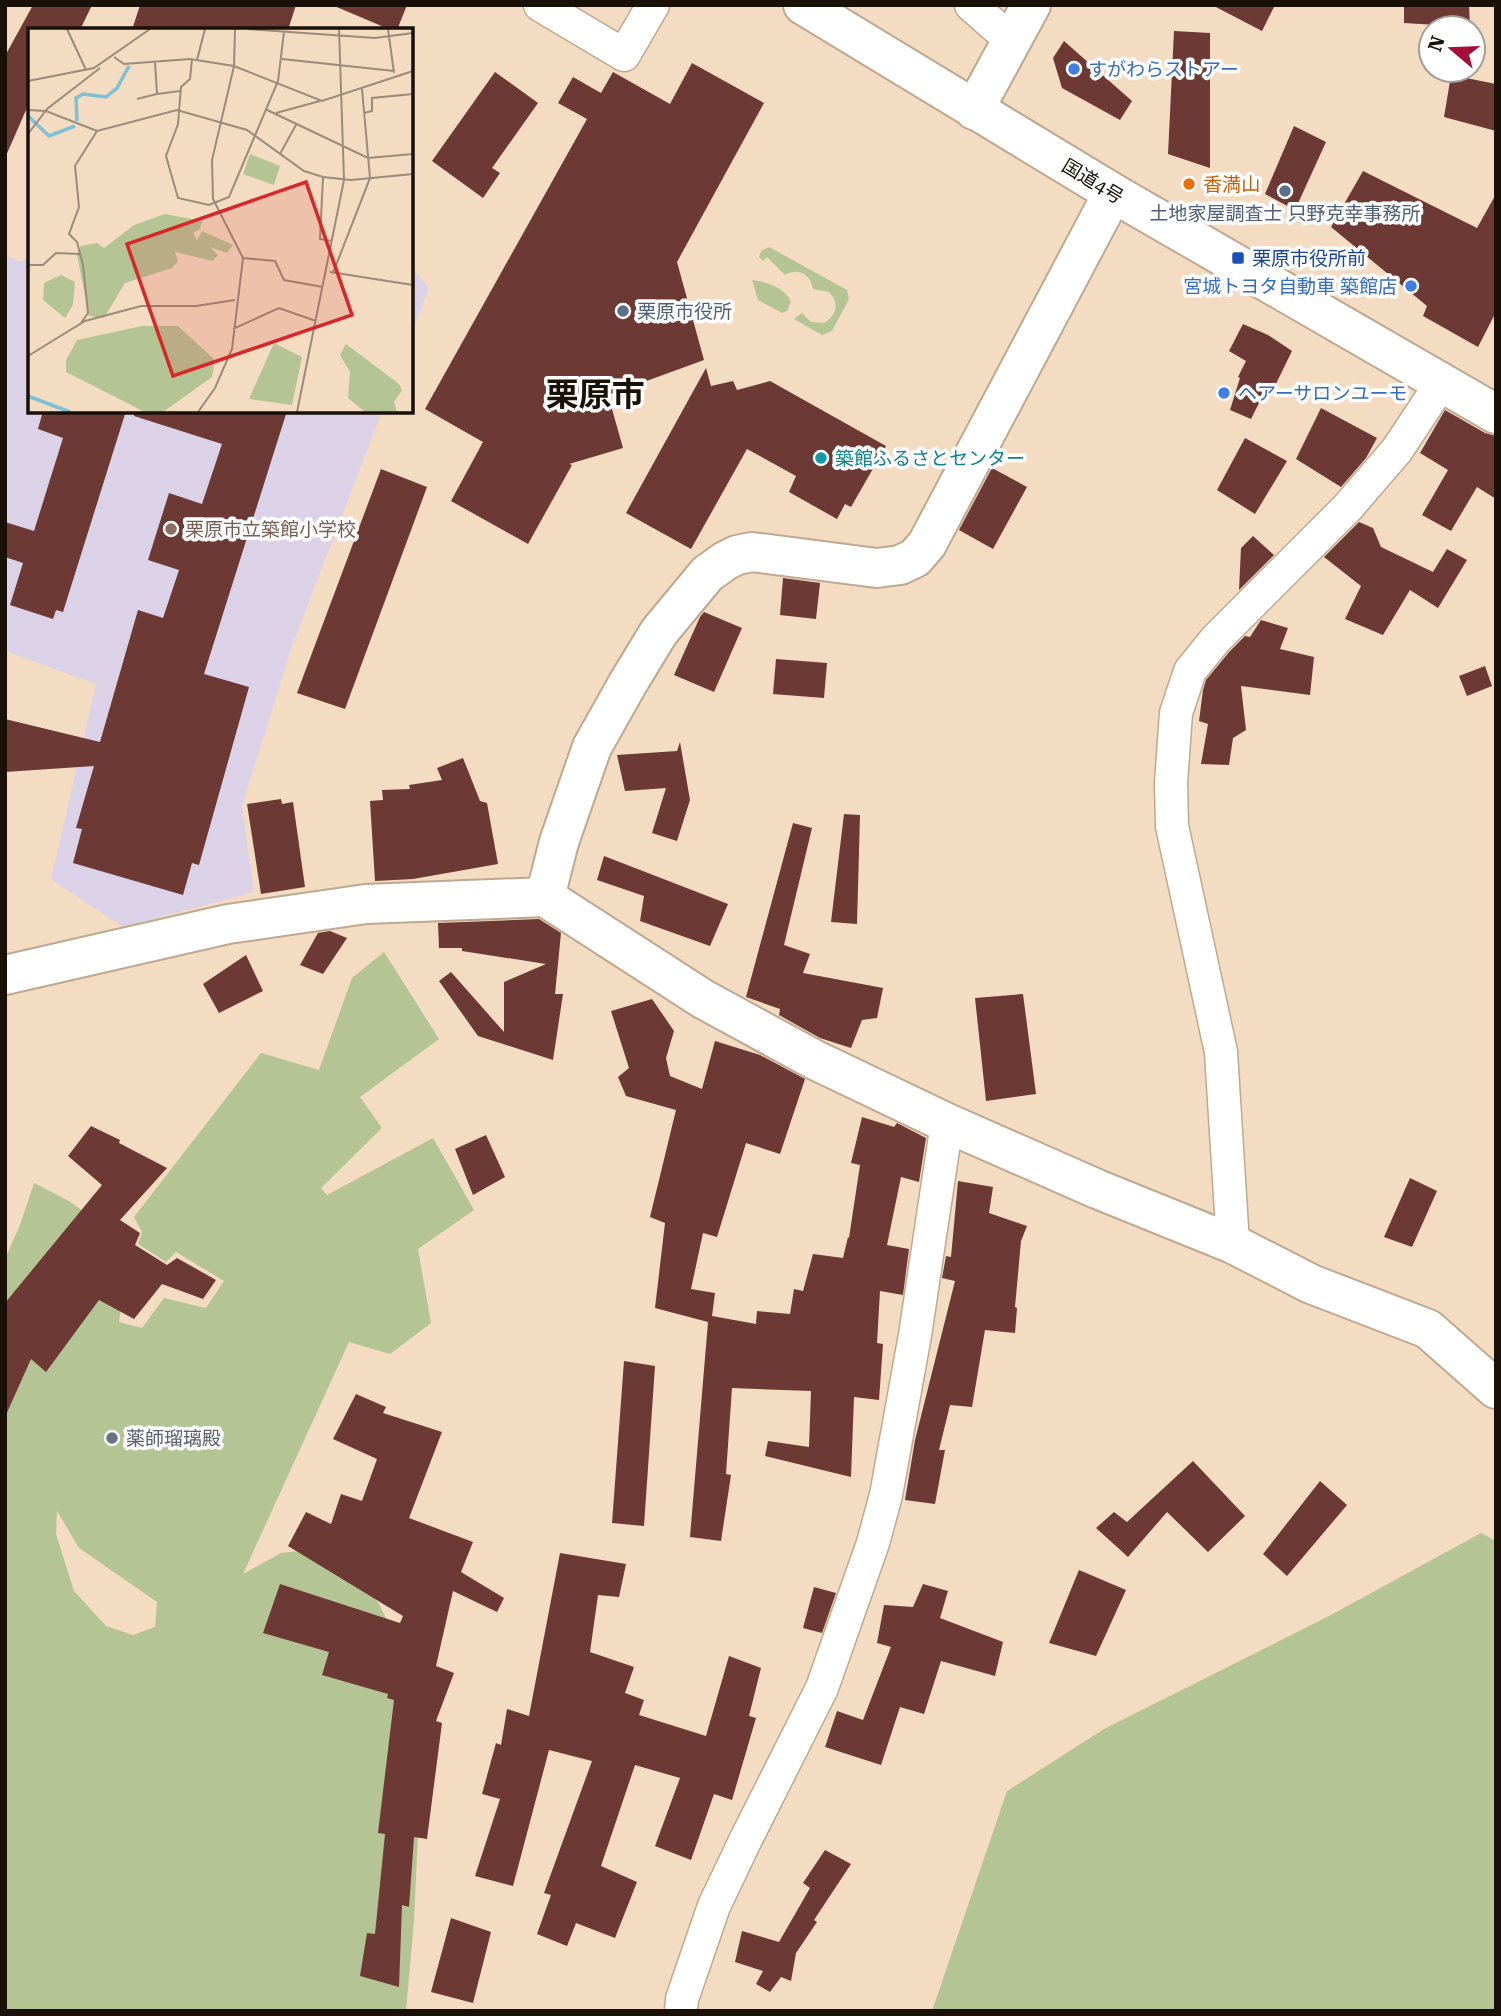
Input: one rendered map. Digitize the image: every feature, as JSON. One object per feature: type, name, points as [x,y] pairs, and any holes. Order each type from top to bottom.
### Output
[{"type":"main road","name":"国道4号","points":[[803,5],[1114,193],[1496,414]]},
{"type":"main road","points":[[974,110],[1031,5]]},
{"type":"main road","points":[[545,897],[559,842],[592,747],[659,632],[692,591],[707,574],[725,561],[752,552],[877,568],[900,565],[915,558],[927,544],[1114,193]]},
{"type":"main road","points":[[5,975],[228,924],[366,904],[545,897],[703,999],[815,1060],[947,1124],[1233,1244],[1311,1284],[1428,1329],[1496,1390]]},
{"type":"street","points":[[540,5],[624,55],[653,5]]},
{"type":"street","points":[[971,5],[1012,41]]},
{"type":"street","points":[[1233,1244],[1221,1052],[1172,826],[1171,783],[1176,713],[1190,671],[1216,639],[1348,507],[1397,450],[1442,382]]},
{"type":"street","points":[[681,2011],[682,1999],[714,1906],[822,1688],[873,1543],[886,1495],[915,1335],[947,1124]]},
{"type":"shaded area","name":"栗原市立築館小学校","points":[[5,255],[22,262],[28,256],[28,413],[381,413],[292,646],[242,806],[254,892],[123,927],[51,879],[96,684],[5,651]]},
{"type":"shaded area","points":[[413,268],[429,288],[413,329]]},
{"type":"green space","points":[[769,247],[847,290],[849,299],[832,331],[822,335],[794,319],[802,313],[811,322],[824,323],[836,309],[835,300],[829,292],[813,289],[810,279],[803,273],[785,275],[767,257],[763,261],[759,257],[761,251]]},
{"type":"green space","points":[[752,280],[769,284],[784,292],[791,301],[787,311],[782,313],[758,300]]},
{"type":"green space","points":[[384,952],[439,1039],[360,1097],[382,1128],[321,1188],[327,1195],[433,1138],[474,1210],[418,1249],[431,1323],[390,1354],[349,1342],[243,1574],[281,1553],[323,1548],[352,1564],[379,1604],[403,1653],[419,1812],[414,1921],[406,2011],[5,2011],[5,1259],[34,1183],[69,1201],[107,1228],[126,1272],[119,1322],[142,1328],[164,1298],[206,1308],[224,1281],[176,1252],[166,1262],[138,1244],[142,1232],[134,1217],[261,1053],[319,1070],[352,978]],"holes":[[[57,1511],[79,1548],[157,1602],[155,1627],[133,1635],[106,1626],[74,1591],[56,1534]]]},
{"type":"green space","points":[[1481,1533],[1496,1541],[1496,2011],[932,2011],[1007,1791],[1104,1729],[1329,1616]]},
{"type":"building","points":[[33,5],[92,5],[81,28],[28,28],[28,106],[5,158],[5,56]]},
{"type":"building","points":[[140,5],[296,5],[289,28],[133,28]]},
{"type":"building","points":[[332,5],[407,5],[398,28],[386,28]]},
{"type":"building","points":[[1212,5],[1275,5],[1262,31]]},
{"type":"building","points":[[1404,5],[1469,5],[1469,14],[1417,14],[1417,24],[1404,23]]},
{"type":"building","points":[[1174,31],[1210,33],[1210,168],[1168,154]]},
{"type":"building","points":[[1064,41],[1132,101],[1120,120],[1062,88],[1053,58]]},
{"type":"building","name":"栗原市役所","points":[[692,63],[764,103],[677,262],[704,360],[608,395],[623,448],[569,464],[572,465],[528,544],[451,501],[483,442],[425,409],[587,119],[558,103],[573,77],[601,93],[613,72],[670,104]]},
{"type":"building","points":[[495,72],[538,103],[492,168],[500,173],[483,198],[432,161]]},
{"type":"building","points":[[1450,84],[1496,84],[1496,131],[1444,117]]},
{"type":"building","points":[[1294,126],[1326,142],[1295,210],[1265,194]]},
{"type":"building","points":[[1363,171],[1477,228],[1496,194],[1496,312],[1478,347],[1423,316],[1427,306],[1331,227]]},
{"type":"building","points":[[1243,324],[1268,335],[1292,351],[1271,394],[1265,391],[1251,419],[1230,410],[1240,378],[1238,377],[1246,361],[1229,351]]},
{"type":"building","name":"築館ふるさとセンター","points":[[706,368],[711,386],[733,381],[737,390],[770,381],[886,446],[851,507],[845,504],[837,519],[789,492],[796,476],[747,449],[691,549],[626,513]]},
{"type":"building","points":[[1321,408],[1377,438],[1366,458],[1341,487],[1296,459]]},
{"type":"building","points":[[1445,410],[1485,433],[1496,436],[1496,499],[1477,487],[1451,531],[1422,515],[1448,470],[1420,453]]},
{"type":"building","points":[[42,413],[125,413],[63,612],[56,610],[53,619],[10,605],[23,563],[5,557],[5,522],[34,531],[63,438],[38,429]]},
{"type":"building","points":[[134,413],[286,413],[204,674],[249,687],[199,865],[192,863],[183,895],[73,863],[82,829],[76,828],[94,766],[5,772],[5,719],[100,742],[138,610],[163,618],[179,570],[148,560],[169,493],[202,504],[222,444],[134,416]]},
{"type":"building","points":[[1245,438],[1287,461],[1255,514],[1217,490]]},
{"type":"building","points":[[992,468],[1027,487],[993,549],[959,530]]},
{"type":"building","points":[[381,469],[427,487],[345,709],[297,693]]},
{"type":"building","points":[[1359,522],[1373,528],[1381,547],[1433,572],[1447,549],[1467,560],[1438,608],[1410,590],[1383,635],[1345,619],[1361,586],[1324,557]]},
{"type":"building","points":[[1253,536],[1274,555],[1239,590],[1241,548]]},
{"type":"building","points":[[783,578],[820,583],[816,619],[780,615]]},
{"type":"building","points":[[704,612],[742,628],[714,692],[674,675]]},
{"type":"building","points":[[1261,620],[1288,628],[1280,649],[1314,657],[1310,695],[1241,686],[1246,730],[1233,738],[1229,765],[1201,764],[1208,724],[1199,721],[1206,680],[1245,636],[1250,637]]},
{"type":"building","points":[[776,659],[827,663],[824,698],[773,694]]},
{"type":"building","points":[[1485,666],[1492,686],[1467,696],[1459,676]]},
{"type":"building","points":[[680,742],[690,800],[677,841],[652,833],[666,788],[625,791],[617,755],[677,751]]},
{"type":"building","points":[[463,758],[480,801],[487,803],[498,864],[413,879],[375,881],[370,801],[383,800],[382,790],[410,789],[409,785],[442,780],[437,768]]},
{"type":"building","points":[[281,799],[282,804],[293,802],[305,887],[261,894],[247,804]]},
{"type":"building","points":[[844,814],[860,815],[857,924],[831,922]]},
{"type":"building","points":[[793,823],[812,828],[784,945],[810,954],[803,973],[883,988],[877,1018],[862,1020],[851,1048],[820,1038],[779,1015],[780,1009],[746,997]]},
{"type":"building","points":[[604,856],[728,904],[710,946],[640,921],[644,896],[597,880]]},
{"type":"building","points":[[539,919],[561,933],[555,994],[563,994],[553,1060],[478,1036],[439,981],[451,972],[504,1032],[504,982],[546,964],[462,951],[462,948],[439,948],[438,923]]},
{"type":"building","points":[[330,931],[347,938],[323,974],[300,965],[318,933]]},
{"type":"building","points":[[246,955],[263,991],[219,1013],[203,984]]},
{"type":"building","points":[[1023,994],[1036,1094],[986,1101],[975,998]]},
{"type":"building","points":[[652,999],[674,1031],[666,1058],[670,1076],[702,1089],[715,1041],[760,1055],[805,1079],[780,1154],[746,1143],[717,1237],[703,1233],[691,1289],[715,1293],[712,1316],[756,1324],[757,1311],[790,1314],[794,1289],[803,1291],[813,1254],[843,1258],[849,1238],[860,1165],[851,1163],[862,1117],[894,1127],[897,1123],[926,1138],[919,1182],[901,1177],[887,1245],[909,1249],[903,1295],[880,1291],[877,1343],[883,1344],[879,1400],[854,1397],[851,1477],[765,1456],[768,1441],[809,1447],[811,1391],[732,1388],[726,1474],[731,1475],[721,1541],[690,1537],[708,1322],[655,1308],[665,1223],[650,1217],[676,1110],[626,1096],[618,1077],[629,1068],[611,1011]]},
{"type":"building","points":[[91,1126],[167,1168],[120,1220],[140,1233],[135,1245],[167,1265],[177,1258],[216,1280],[203,1299],[162,1284],[134,1319],[99,1300],[46,1372],[31,1359],[5,1417],[5,1303],[102,1185],[68,1156]]},
{"type":"building","points":[[486,1135],[505,1177],[473,1195],[455,1149]]},
{"type":"building","points":[[1410,1178],[1437,1191],[1412,1247],[1384,1237]]},
{"type":"building","points":[[958,1181],[993,1187],[989,1213],[1027,1226],[1021,1241],[1015,1333],[985,1330],[972,1407],[950,1405],[939,1450],[945,1450],[935,1504],[905,1500],[915,1440],[955,1281],[942,1278],[946,1256],[951,1257]]},
{"type":"building","points":[[624,1361],[655,1366],[644,1526],[612,1523]]},
{"type":"building","points":[[356,1394],[386,1407],[383,1413],[442,1432],[409,1518],[473,1542],[461,1572],[504,1598],[497,1612],[453,1591],[436,1666],[454,1673],[436,1721],[442,1723],[427,1839],[414,1837],[409,1907],[402,1905],[399,1987],[360,1976],[367,1933],[375,1934],[385,1834],[378,1833],[394,1700],[387,1698],[388,1694],[322,1675],[329,1652],[263,1633],[280,1584],[400,1623],[403,1616],[288,1546],[306,1512],[331,1524],[341,1494],[362,1501],[377,1459],[333,1439]]},
{"type":"building","points":[[1193,1461],[1245,1516],[1208,1552],[1167,1512],[1128,1557],[1096,1528],[1114,1512],[1127,1522]]},
{"type":"building","points":[[1320,1481],[1347,1505],[1287,1576],[1263,1554]]},
{"type":"building","points":[[560,1553],[626,1564],[619,1597],[598,1595],[590,1652],[634,1667],[625,1693],[644,1700],[639,1715],[706,1736],[729,1656],[761,1668],[749,1716],[756,1718],[732,1800],[714,1794],[691,1860],[655,1846],[680,1778],[635,1765],[601,1866],[637,1882],[615,1938],[576,1923],[567,1946],[537,1934],[551,1895],[544,1893],[592,1761],[549,1750],[513,1886],[475,1876],[500,1799],[482,1794],[496,1743],[501,1745],[507,1709],[529,1716]]},
{"type":"building","points":[[1079,1570],[1126,1590],[1096,1656],[1049,1643]]},
{"type":"building","points":[[923,1584],[948,1591],[940,1618],[1003,1642],[995,1676],[941,1661],[924,1714],[900,1707],[881,1765],[825,1747],[837,1711],[863,1720],[891,1647],[877,1643],[884,1605],[913,1607]]},
{"type":"building","points":[[814,1587],[836,1593],[822,1633],[803,1628]]},
{"type":"building","points":[[825,1850],[851,1864],[796,1953],[791,1981],[781,1977],[770,1992],[756,1984],[763,1971],[735,1962],[742,1931],[779,1942],[810,1888],[803,1883]]},
{"type":"building","points":[[451,1918],[491,1932],[473,2003],[431,1992]]},
{"type":"place","name":"すがわらストアー","points":[[1074,69]]},
{"type":"place","name":"香満山","points":[[1189,184]]},
{"type":"place","name":"土地家屋調査士 只野克幸事務所","points":[[1285,191]]},
{"type":"place","name":"栗原市役所前","points":[[1238,258]]},
{"type":"place","name":"宮城トヨタ自動車 築館店","points":[[1411,286]]},
{"type":"place","name":"栗原市役所","points":[[623,311]]},
{"type":"place","name":"ヘアーサロンユーモ","points":[[1224,393]]},
{"type":"place","name":"築館ふるさとセンター","points":[[821,458]]},
{"type":"place","name":"栗原市立築館小学校","points":[[171,529]]},
{"type":"place","name":"薬師瑠璃殿","points":[[112,1438]]},
{"type":"district","name":"栗原市","points":[[595,394]]}]
